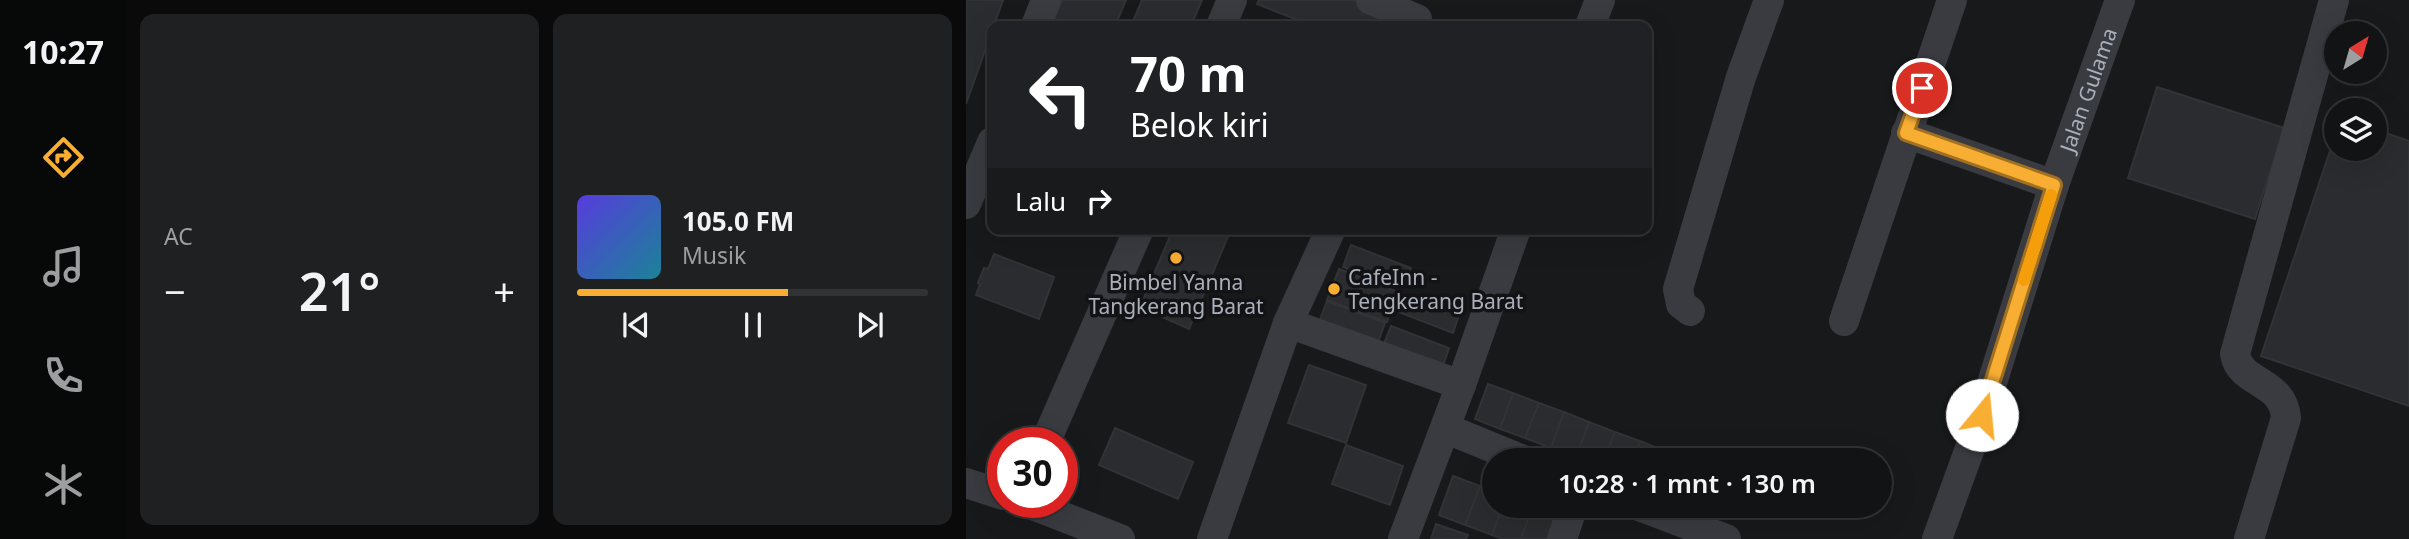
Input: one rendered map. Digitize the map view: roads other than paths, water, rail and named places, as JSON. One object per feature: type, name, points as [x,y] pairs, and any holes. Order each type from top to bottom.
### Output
[{"type":"street","points":[[1038,21],[1046,0]]},
{"type":"street","points":[[1223,21],[1232,0]]},
{"type":"street","points":[[1371,0],[1418,15]]},
{"type":"street","points":[[1592,21],[1600,0]]},
{"type":"street","points":[[1690,311],[1681,304],[1678,289],[1741,77],[1769,0]]},
{"type":"street","points":[[1844,321],[1952,0]]},
{"type":"street","name":"Jalan Gulama","points":[[1937,539],[1982,415],[2054,185],[2120,0]]},
{"type":"street","points":[[2249,539],[2286,418],[2285,405],[2278,395],[2239,367],[2235,354],[2334,0]]},
{"type":"street","points":[[1906,133],[2054,185]]},
{"type":"street","points":[[966,204],[987,154]]},
{"type":"street","points":[[1052,427],[1136,235]]},
{"type":"street","points":[[1212,539],[1288,323],[1328,235]]},
{"type":"street","points":[[1404,539],[1514,235]]},
{"type":"street","points":[[1288,323],[1461,385]]},
{"type":"street","points":[[1457,433],[1494,448]]},
{"type":"street","points":[[966,483],[987,490]]},
{"type":"street","points":[[1066,518],[1120,539]]},
{"type":"street","points":[[1562,539],[1569,518]]},
{"type":"street","points":[[1671,518],[1726,539]]},
{"type":"place","name":"Bimbel Yanna Tangkerang Barat","points":[[1176,258]]},
{"type":"place","name":"CafeInn - Tengkerang Barat","points":[[1334,289]]}]
